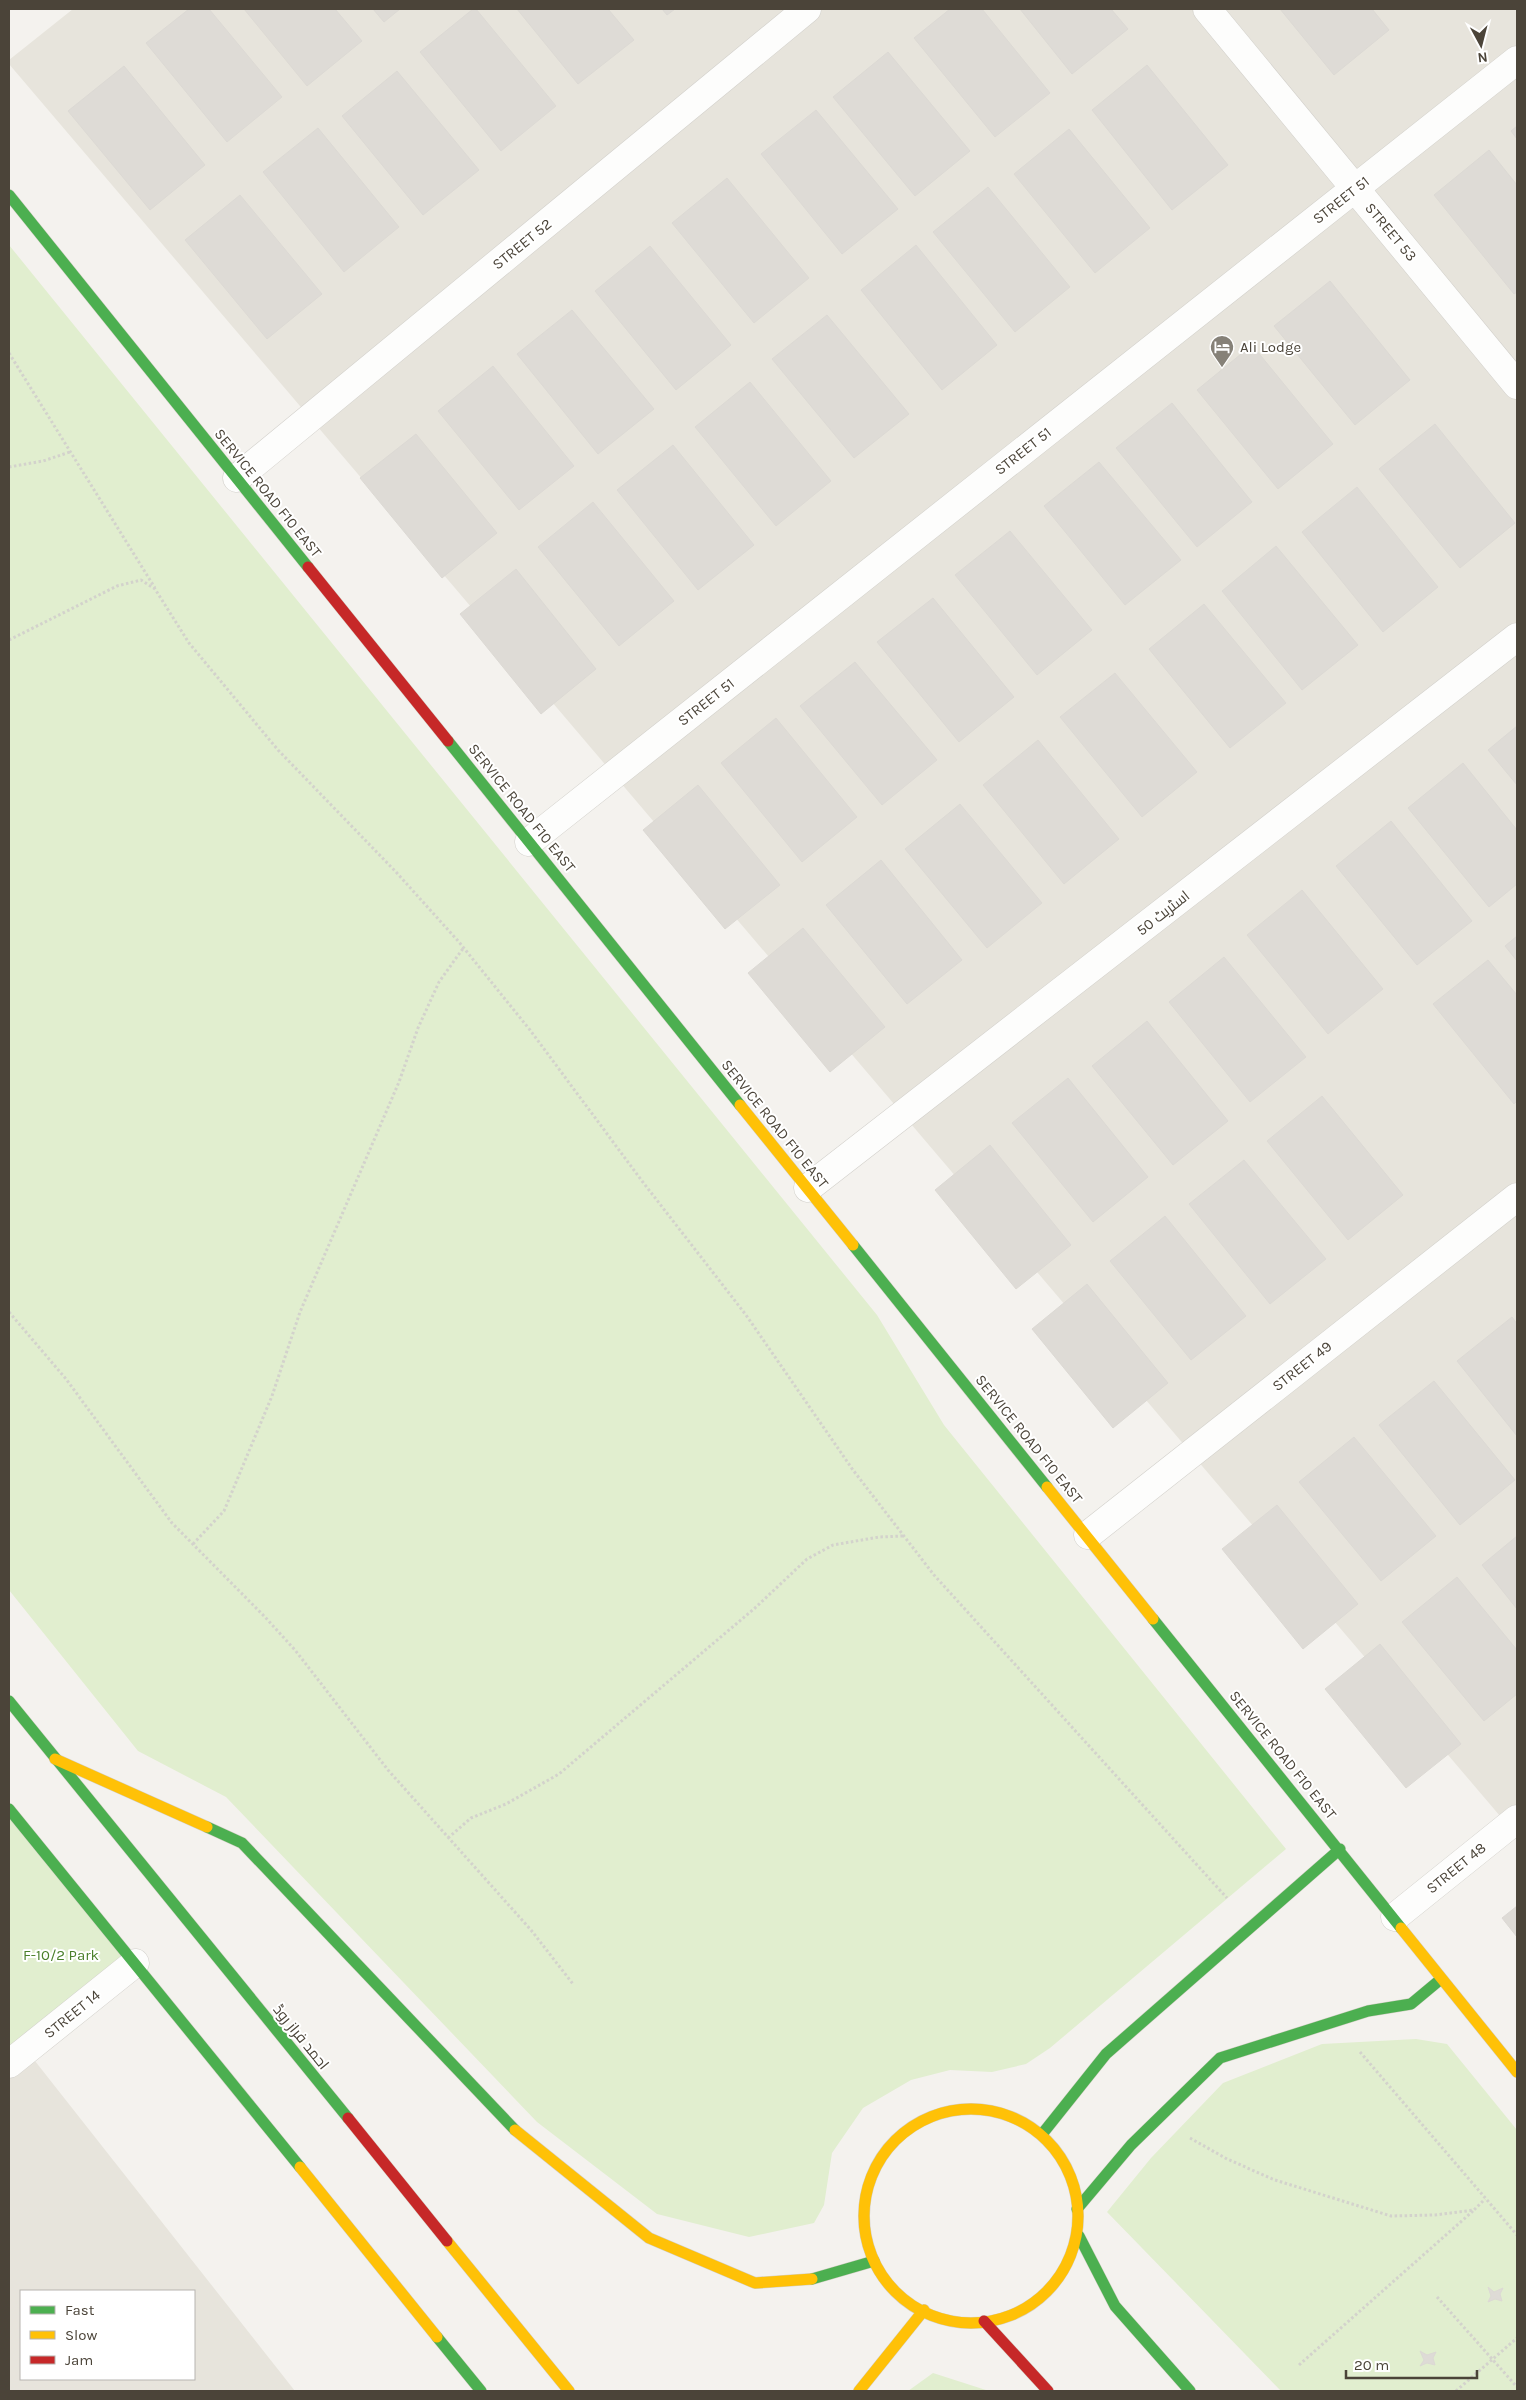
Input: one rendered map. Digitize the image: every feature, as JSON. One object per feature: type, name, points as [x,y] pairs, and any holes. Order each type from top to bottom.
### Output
[{"type":"main road","name":"SERVICE ROAD F10 EAST","points":[[9,195],[1395,1917],[1441,1979],[1517,2072]]},
{"type":"main road","name":"احمد فراز روڈ","points":[[9,1701],[569,2391]]},
{"type":"main road","points":[[56,1759],[242,1843],[515,2130],[649,2238],[755,2283],[820,2278],[874,2261]]},
{"type":"main road","points":[[9,1809],[482,2391]]},
{"type":"main road","points":[[1043,2133],[1106,2054],[1340,1849]]},
{"type":"main road","points":[[1076,2209],[1131,2145],[1220,2058],[1332,2021],[1368,2011],[1411,2004],[1441,1979]]},
{"type":"main road","points":[[1079,2236],[1054,2287],[1007,2319],[951,2323],[900,2299],[868,2252],[864,2196],[888,2145],[935,2113],[991,2108],[1043,2133],[1075,2180],[1079,2236],[1115,2306],[1190,2391]]},
{"type":"main road","points":[[859,2391],[924,2310]]},
{"type":"main road","points":[[984,2320],[1048,2391]]},
{"type":"street","name":"STREET 52","points":[[237,478],[807,9]]},
{"type":"street","name":"STREET 53","points":[[1207,9],[1517,385]]},
{"type":"street","name":"STREET 51","points":[[529,842],[1517,60]]},
{"type":"street","name":"اسٹریٹ 50","points":[[808,1188],[1517,637]]},
{"type":"street","name":"STREET 49","points":[[1088,1535],[1517,1197]]},
{"type":"street","name":"STREET 48","points":[[1395,1917],[1517,1819]]},
{"type":"street","name":"STREET 14","points":[[9,2064],[134,1963]]},
{"type":"path","points":[[9,353],[189,643],[278,750],[396,872],[464,948],[530,1030],[642,1181],[746,1315],[854,1470],[934,1574],[1251,1925]]},
{"type":"path","points":[[9,466],[43,461],[70,452]]},
{"type":"path","points":[[9,640],[117,586],[141,580],[155,589]]},
{"type":"path","points":[[193,1544],[224,1511],[272,1396],[300,1312],[399,1082],[418,1028],[439,982],[464,948]]},
{"type":"path","points":[[9,1312],[66,1379],[172,1523],[295,1650],[388,1770],[531,1930],[573,1984]]},
{"type":"path","points":[[448,1838],[471,1818],[506,1804],[559,1774],[755,1608],[807,1559],[833,1545],[879,1537],[904,1536]]},
{"type":"path","points":[[1332,2021],[1517,2235]]},
{"type":"path","points":[[1188,2136],[1227,2159],[1275,2180],[1390,2216],[1435,2215],[1474,2210]]},
{"type":"path","points":[[1299,2365],[1485,2199]]},
{"type":"path","points":[[1437,2297],[1517,2387]]},
{"type":"path","points":[[1456,2391],[1517,2338]]},
{"type":"shaded area","points":[[73,9],[1517,9],[1517,1836],[9,64],[9,60]]},
{"type":"shaded area","points":[[9,2028],[295,2391],[9,2391]]},
{"type":"green space","points":[[9,245],[877,1315],[944,1425],[1286,1849],[1050,2048],[1026,2064],[992,2072],[950,2070],[911,2080],[863,2108],[832,2153],[824,2205],[814,2223],[749,2237],[657,2214],[537,2122],[226,1797],[138,1751],[9,1590]]},
{"type":"green space","name":"F-10/2 Park","points":[[9,1809],[135,1963],[9,2064]]},
{"type":"green space","points":[[1416,2039],[1447,2044],[1517,2130],[1517,2391],[1281,2391],[1107,2212],[1151,2158],[1223,2083],[1322,2044]]},
{"type":"green space","points":[[933,2373],[989,2391],[908,2391]]},
{"type":"building","points":[[189,9],[209,9],[282,97],[227,142],[146,43]]},
{"type":"building","points":[[244,9],[335,9],[362,41],[307,86]]},
{"type":"building","points":[[373,9],[400,9],[384,22]]},
{"type":"building","points":[[473,9],[476,9],[556,106],[501,151],[420,52]]},
{"type":"building","points":[[517,9],[608,9],[634,40],[578,84]]},
{"type":"building","points":[[662,9],[675,9],[667,15]]},
{"type":"building","points":[[950,9],[982,9],[1050,93],[995,137],[914,38]]},
{"type":"building","points":[[1020,9],[1111,9],[1128,29],[1072,74]]},
{"type":"building","points":[[1280,9],[1372,9],[1389,30],[1334,75]]},
{"type":"building","points":[[888,52],[970,151],[915,196],[833,97]]},
{"type":"building","points":[[1147,65],[1228,165],[1172,210],[1092,110]]},
{"type":"building","points":[[124,66],[205,165],[150,210],[68,111]]},
{"type":"building","points":[[397,71],[479,170],[423,215],[342,116]]},
{"type":"building","points":[[816,110],[898,209],[842,254],[761,154]]},
{"type":"building","points":[[1517,126],[1517,139],[1511,131]]},
{"type":"building","points":[[318,128],[399,227],[344,272],[263,172]]},
{"type":"building","points":[[1069,129],[1150,228],[1095,273],[1014,174]]},
{"type":"building","points":[[1489,150],[1517,185],[1517,292],[1514,294],[1434,195]]},
{"type":"building","points":[[727,178],[809,278],[754,323],[672,223]]},
{"type":"building","points":[[988,187],[1070,287],[1015,332],[933,232]]},
{"type":"building","points":[[240,195],[322,294],[267,339],[185,240]]},
{"type":"building","points":[[916,245],[997,345],[942,390],[861,290]]},
{"type":"building","points":[[650,246],[731,345],[676,390],[595,291]]},
{"type":"building","points":[[1330,281],[1410,380],[1355,425],[1274,326]]},
{"type":"building","points":[[572,310],[654,409],[598,454],[517,354]]},
{"type":"building","points":[[827,315],[909,414],[854,458],[772,359]]},
{"type":"building","points":[[1252,345],[1333,444],[1278,489],[1197,390]]},
{"type":"building","points":[[493,366],[574,466],[519,510],[438,411]]},
{"type":"building","points":[[750,382],[831,481],[776,526],[695,427]]},
{"type":"building","points":[[1172,403],[1252,502],[1197,547],[1116,448]]},
{"type":"building","points":[[1435,424],[1515,523],[1460,568],[1379,469]]},
{"type":"building","points":[[416,434],[497,533],[442,578],[360,478]]},
{"type":"building","points":[[673,445],[754,545],[698,590],[617,490]]},
{"type":"building","points":[[1099,462],[1181,560],[1125,605],[1044,506]]},
{"type":"building","points":[[1357,487],[1438,587],[1383,632],[1302,532]]},
{"type":"building","points":[[593,502],[674,601],[619,646],[538,547]]},
{"type":"building","points":[[1010,531],[1092,630],[1037,675],[955,575]]},
{"type":"building","points":[[1276,546],[1358,645],[1302,690],[1222,591]]},
{"type":"building","points":[[516,569],[596,669],[541,714],[460,614]]},
{"type":"building","points":[[933,598],[1014,697],[959,742],[877,642]]},
{"type":"building","points":[[1204,604],[1286,703],[1230,748],[1149,649]]},
{"type":"building","points":[[855,662],[937,760],[882,805],[800,706]]},
{"type":"building","points":[[1115,673],[1197,772],[1142,817],[1060,717]]},
{"type":"building","points":[[776,718],[857,817],[802,862],[721,763]]},
{"type":"building","points":[[1517,726],[1517,785],[1488,750]]},
{"type":"building","points":[[1038,740],[1119,839],[1064,884],[983,785]]},
{"type":"building","points":[[1463,763],[1517,830],[1517,884],[1489,907],[1408,808]]},
{"type":"building","points":[[698,785],[780,885],[725,929],[643,830]]},
{"type":"building","points":[[960,804],[1042,903],[987,948],[905,849]]},
{"type":"building","points":[[1391,821],[1472,921],[1417,965],[1336,866]]},
{"type":"building","points":[[881,860],[962,960],[907,1004],[826,905]]},
{"type":"building","points":[[1302,890],[1383,989],[1328,1034],[1247,935]]},
{"type":"building","points":[[803,928],[885,1027],[830,1072],[748,973]]},
{"type":"building","points":[[1517,936],[1517,961],[1505,946]]},
{"type":"building","points":[[1224,957],[1306,1057],[1250,1102],[1169,1002]]},
{"type":"building","points":[[1488,960],[1517,995],[1517,1101],[1514,1104],[1433,1004]]},
{"type":"building","points":[[1147,1021],[1228,1121],[1173,1165],[1092,1066]]},
{"type":"building","points":[[1068,1078],[1148,1177],[1093,1222],[1012,1123]]},
{"type":"building","points":[[1322,1096],[1403,1195],[1348,1240],[1267,1141]]},
{"type":"building","points":[[990,1145],[1071,1245],[1016,1289],[935,1190]]},
{"type":"building","points":[[1244,1160],[1326,1259],[1270,1304],[1189,1204]]},
{"type":"building","points":[[1165,1216],[1246,1316],[1191,1360],[1110,1261]]},
{"type":"building","points":[[1087,1284],[1168,1383],[1113,1428],[1032,1329]]},
{"type":"building","points":[[1512,1317],[1517,1324],[1517,1436],[1457,1361]]},
{"type":"building","points":[[1434,1381],[1515,1480],[1460,1525],[1379,1425]]},
{"type":"building","points":[[1354,1437],[1436,1536],[1381,1581],[1299,1482]]},
{"type":"building","points":[[1277,1505],[1358,1604],[1303,1649],[1222,1549]]},
{"type":"building","points":[[1517,1536],[1517,1609],[1482,1565]]},
{"type":"building","points":[[1457,1577],[1517,1650],[1517,1694],[1484,1721],[1402,1622]]},
{"type":"building","points":[[1380,1644],[1461,1744],[1406,1788],[1325,1689]]},
{"type":"building","points":[[1517,1906],[1517,1937],[1502,1918]]},
{"type":"building","points":[[1488,2287],[1494,2292],[1503,2288],[1500,2294],[1502,2301],[1495,2299],[1488,2302],[1491,2296]]},
{"type":"building","points":[[1420,2351],[1427,2355],[1436,2352],[1433,2358],[1435,2365],[1427,2363],[1420,2366],[1424,2360]]},
{"type":"traffic: fast","points":[[9,195],[308,567]]},
{"type":"traffic: fast","points":[[448,741],[740,1105]]},
{"type":"traffic: fast","points":[[853,1245],[1047,1487]]},
{"type":"traffic: fast","points":[[1153,1619],[1401,1928]]},
{"type":"traffic: fast","points":[[9,1701],[348,2118]]},
{"type":"traffic: fast","points":[[9,1809],[300,2167]]},
{"type":"traffic: fast","points":[[207,1827],[242,1843],[515,2130]]},
{"type":"traffic: fast","points":[[1043,2133],[1106,2054],[1340,1849]]},
{"type":"traffic: fast","points":[[1077,2209],[1131,2145],[1220,2058],[1368,2011],[1411,2004],[1441,1979]]},
{"type":"traffic: fast","points":[[1079,2236],[1115,2306],[1190,2391]]},
{"type":"traffic: fast","points":[[812,2279],[874,2261]]},
{"type":"traffic: fast","points":[[437,2337],[481,2391]]},
{"type":"traffic: slow","points":[[740,1105],[853,1245]]},
{"type":"traffic: slow","points":[[1047,1487],[1153,1619]]},
{"type":"traffic: slow","points":[[55,1759],[207,1827]]},
{"type":"traffic: slow","points":[[1401,1928],[1517,2072]]},
{"type":"traffic: slow","points":[[971,2109],[992,2111],[1012,2117],[1030,2127],[1047,2140],[1060,2157],[1070,2175],[1076,2195],[1078,2216],[1076,2237],[1070,2257],[1060,2275],[1047,2292],[1030,2305],[1012,2315],[992,2321],[971,2323],[950,2321],[930,2315],[912,2305],[895,2292],[882,2275],[872,2257],[866,2237],[864,2216],[866,2195],[872,2175],[882,2157],[895,2140],[912,2127],[930,2117],[950,2111],[971,2109]]},
{"type":"traffic: slow","points":[[515,2130],[649,2238],[755,2283],[812,2279]]},
{"type":"traffic: slow","points":[[300,2167],[437,2337]]},
{"type":"traffic: slow","points":[[447,2241],[569,2391]]},
{"type":"traffic: slow","points":[[859,2391],[924,2310]]},
{"type":"traffic: jam","points":[[308,567],[448,741]]},
{"type":"traffic: jam","points":[[348,2118],[447,2241]]},
{"type":"traffic: jam","points":[[984,2321],[1048,2391]]},
{"type":"place","name":"Ali Lodge","points":[[1222,368]]}]
